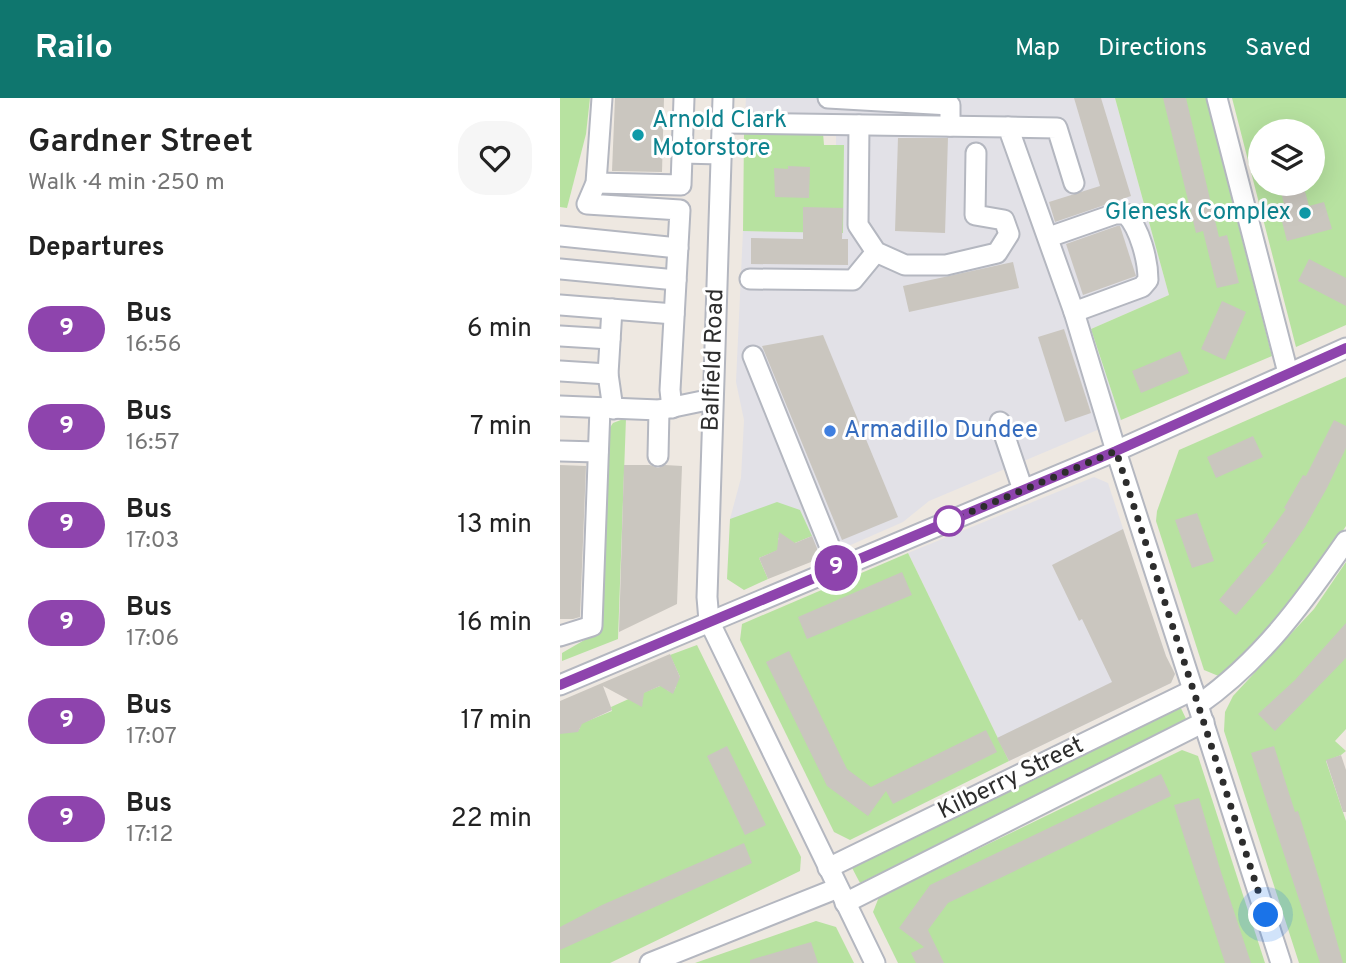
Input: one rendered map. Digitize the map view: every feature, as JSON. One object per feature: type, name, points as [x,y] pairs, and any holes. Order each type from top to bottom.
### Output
[{"type":"street","points":[[602,98],[596,183],[587,204],[680,210],[670,390],[658,456]]},
{"type":"street","points":[[596,183],[681,185],[684,98]]},
{"type":"street","name":"Balfield Road","points":[[709,621],[707,597],[712,399],[723,98]]},
{"type":"street","points":[[828,98],[950,105],[950,126]]},
{"type":"street","points":[[1217,98],[1288,373]]},
{"type":"street","points":[[722,123],[1057,128],[1074,183]]},
{"type":"street","points":[[859,125],[858,225],[876,252],[905,265],[946,265],[997,253],[1009,234],[1004,220],[975,215],[976,153]]},
{"type":"street","points":[[1008,127],[1074,312],[1281,963]]},
{"type":"street","points":[[682,153],[721,154]]},
{"type":"street","points":[[1049,237],[1115,214],[1126,214],[1133,222],[1148,279],[1142,287],[1074,312]]},
{"type":"street","points":[[560,236],[678,248]]},
{"type":"street","points":[[750,279],[853,280],[876,252]]},
{"type":"street","points":[[560,269],[676,280]]},
{"type":"street","points":[[560,305],[674,314]]},
{"type":"street","points":[[560,636],[592,626],[598,452],[606,408],[611,309]]},
{"type":"street","points":[[560,336],[610,339]]},
{"type":"street","points":[[560,685],[1116,451],[1346,348]]},
{"type":"street","points":[[753,356],[838,567]]},
{"type":"street","points":[[560,371],[608,374]]},
{"type":"street","points":[[560,406],[666,409],[712,399]]},
{"type":"street","points":[[1000,422],[1023,490]]},
{"type":"street","points":[[560,450],[598,452]]},
{"type":"street","points":[[1198,706],[1240,671],[1301,607],[1346,541]]},
{"type":"street","points":[[709,621],[875,963]]},
{"type":"street","name":"Kilberry Street","points":[[828,868],[1198,706]]},
{"type":"street","name":"Kilberry Street","points":[[654,962],[842,895],[1198,706]]},
{"type":"shaded area","points":[[746,98],[1115,98],[1169,295],[1091,329],[1121,420],[929,501],[903,522],[821,558],[800,510],[730,519],[741,478],[744,420],[736,382],[743,231],[843,232],[844,145],[836,145],[836,134],[744,134]]},
{"type":"shaded area","points":[[1094,477],[1108,483],[1166,656],[1175,674],[1171,683],[1009,761],[908,553]]},
{"type":"green space","points":[[560,98],[590,98],[586,134],[567,208],[560,207]]},
{"type":"green space","points":[[1115,98],[1206,98],[1272,356],[1121,420],[1091,329],[1169,295]]},
{"type":"green space","points":[[1232,98],[1346,98],[1346,325],[1296,347],[1257,196],[1325,196],[1325,119],[1248,119],[1248,160]]},
{"type":"green space","points":[[823,133],[824,145],[844,145],[843,233],[743,231],[744,134]]},
{"type":"green space","points":[[1346,377],[1346,526],[1299,596],[1221,677],[1204,670],[1156,521],[1157,511],[1179,450]]},
{"type":"green space","points":[[626,418],[618,639],[562,661],[562,653],[600,631],[607,432],[613,423]]},
{"type":"green space","points":[[777,502],[800,510],[812,536],[790,545],[778,538],[781,549],[759,558],[768,579],[744,590],[727,579],[730,519]]},
{"type":"green space","points":[[908,553],[1009,761],[850,840],[834,832],[740,640],[742,624]]},
{"type":"green space","points":[[1346,562],[1346,729],[1335,741],[1346,751],[1326,761],[1346,821],[1346,963],[1299,963],[1224,731],[1225,712],[1233,696],[1314,609]]},
{"type":"green space","points":[[697,645],[801,857],[800,871],[610,963],[560,963],[560,722],[572,732],[577,732],[580,728],[577,722],[585,722],[612,711],[611,707],[633,697],[641,704],[643,700],[640,694],[665,684],[668,691],[673,692],[676,687],[673,681],[680,677],[670,655]]},
{"type":"green space","points":[[1179,704],[1188,723],[860,883],[850,864]]},
{"type":"green space","points":[[1182,750],[1198,756],[1265,963],[898,963],[873,912],[879,897]]},
{"type":"green space","points":[[816,921],[836,927],[854,963],[695,963]]},
{"type":"building","name":"Arnold Clark Motorstore","points":[[615,98],[664,98],[662,172],[612,171]]},
{"type":"building","points":[[1074,98],[1101,98],[1131,196],[1055,222],[1049,202],[1100,186]]},
{"type":"building","points":[[1163,98],[1186,98],[1219,237],[1227,235],[1239,283],[1217,288],[1203,231],[1196,233]]},
{"type":"building","points":[[898,138],[948,138],[945,233],[895,231]]},
{"type":"building","points":[[788,166],[810,167],[809,198],[775,197],[774,168],[788,169]]},
{"type":"building","name":"Glenesk Complex","points":[[1282,196],[1306,196],[1309,206],[1324,202],[1332,229],[1287,241],[1280,214],[1286,212]]},
{"type":"building","points":[[803,207],[843,208],[842,239],[848,239],[848,265],[751,264],[751,238],[803,239]]},
{"type":"building","points":[[1120,226],[1136,276],[1083,295],[1066,244]]},
{"type":"building","points":[[1309,259],[1346,278],[1346,306],[1298,281]]},
{"type":"building","points":[[1013,262],[1019,288],[909,312],[903,286]]},
{"type":"building","points":[[1222,301],[1246,312],[1225,360],[1201,349]]},
{"type":"building","points":[[1064,329],[1091,413],[1065,422],[1038,337]]},
{"type":"building","name":"Armadillo Dundee","points":[[823,335],[898,517],[842,540],[762,346]]},
{"type":"building","points":[[1180,351],[1189,373],[1141,393],[1132,371]]},
{"type":"building","points":[[1334,420],[1346,426],[1346,448],[1327,488],[1305,527],[1273,572],[1236,615],[1219,600],[1268,542],[1261,544],[1286,509],[1284,508],[1303,475],[1306,476]]},
{"type":"building","points":[[1253,436],[1263,457],[1216,478],[1207,457]]},
{"type":"building","points":[[560,465],[586,466],[580,617],[573,619],[560,619]]},
{"type":"building","points":[[624,465],[650,465],[658,468],[665,465],[682,466],[677,604],[619,632]]},
{"type":"building","points":[[1197,513],[1214,561],[1192,568],[1175,520]]},
{"type":"building","points":[[1123,529],[1166,656],[1175,674],[1171,683],[1009,761],[997,738],[1112,682],[1052,565]]},
{"type":"building","points":[[779,532],[795,543],[812,536],[821,558],[768,579],[759,558],[777,550]]},
{"type":"building","points":[[902,572],[912,595],[807,639],[798,617]]},
{"type":"building","points":[[1346,623],[1346,658],[1275,731],[1258,714],[1295,680]]},
{"type":"building","points":[[789,651],[847,769],[871,787],[986,730],[997,752],[893,804],[886,791],[868,816],[827,786],[766,662]]},
{"type":"building","points":[[670,654],[680,677],[673,694],[660,686],[644,693],[642,707],[603,686],[612,710],[582,724],[578,732],[560,734],[560,701]]},
{"type":"building","points":[[727,746],[766,825],[745,835],[707,756]]},
{"type":"building","points":[[1274,746],[1295,812],[1298,811],[1343,963],[1320,963],[1251,753]]},
{"type":"building","points":[[1341,755],[1346,770],[1346,812],[1343,812],[1326,760]]},
{"type":"building","points":[[1161,774],[1171,796],[948,903],[928,930],[944,963],[916,963],[911,953],[924,947],[899,928],[930,885]]},
{"type":"building","points":[[1199,798],[1251,963],[1225,963],[1191,859],[1174,805]]},
{"type":"building","points":[[744,843],[752,863],[560,950],[560,927],[602,905]]},
{"type":"building","points":[[811,942],[818,963],[750,963],[750,960]]},
{"type":"bus line","name":"9","points":[[560,685],[1116,451],[1346,348]]},
{"type":"place","name":"Arnold Clark Motorstore","points":[[638,135]]},
{"type":"place","name":"Glenesk Complex","points":[[1305,213]]},
{"type":"place","name":"Armadillo Dundee","points":[[830,431]]},
{"type":"route","points":[[949,521],[1116,451],[1266,915]]}]
